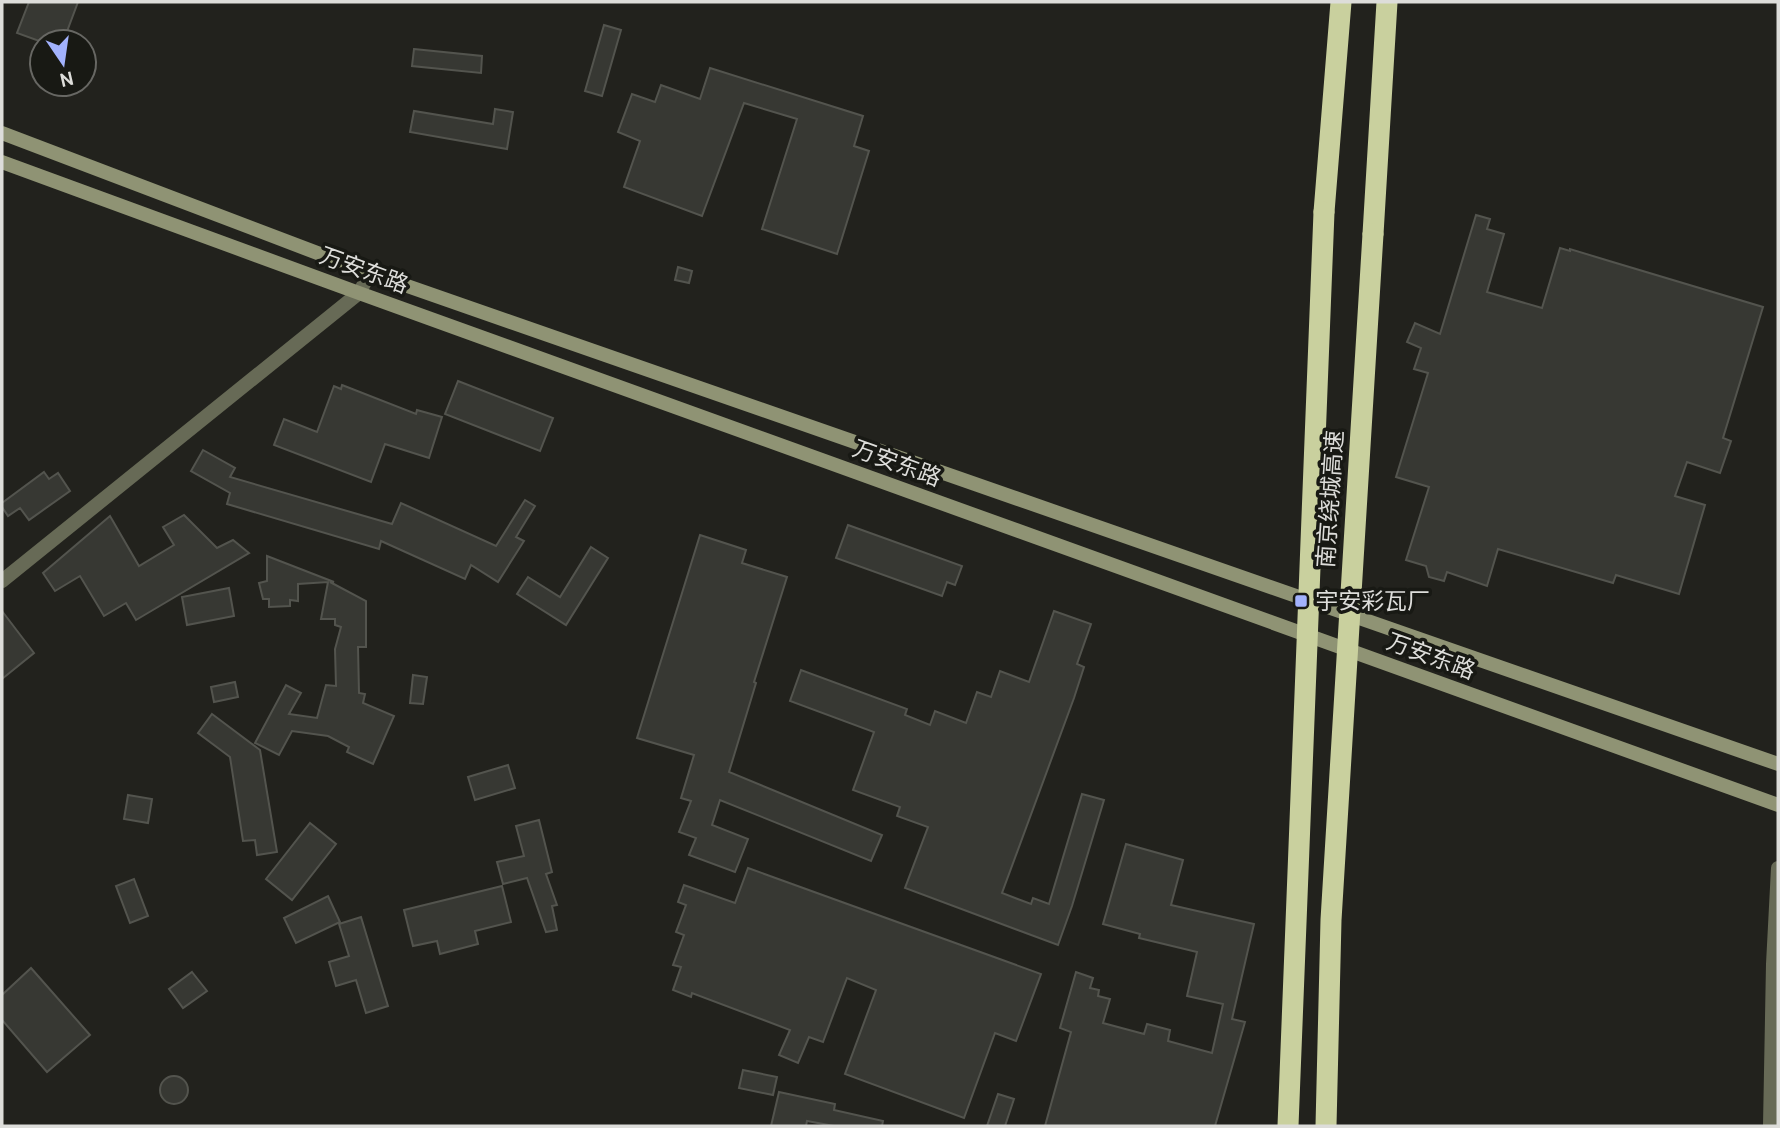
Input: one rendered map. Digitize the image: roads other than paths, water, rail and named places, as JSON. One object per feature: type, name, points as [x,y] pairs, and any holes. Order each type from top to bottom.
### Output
[{"type":"highway","points":[[1330,129],[1334,2]]},
{"type":"highway","name":"南京绕城高速","points":[[1288,1126],[1324,212],[1341,2]]},
{"type":"highway","name":"南京绕城高速","points":[[1326,1126],[1331,920],[1388,8]]},
{"type":"main road","name":"万安东路","points":[[2,133],[370,273],[1778,764]]},
{"type":"main road","name":"万安东路","points":[[2,162],[1778,805]]},
{"type":"street","points":[[2,581],[359,293],[370,273]]},
{"type":"street","points":[[1770,1126],[1778,868]]},
{"type":"place","name":"宇安彩瓦厂","points":[[1301,601]]}]
